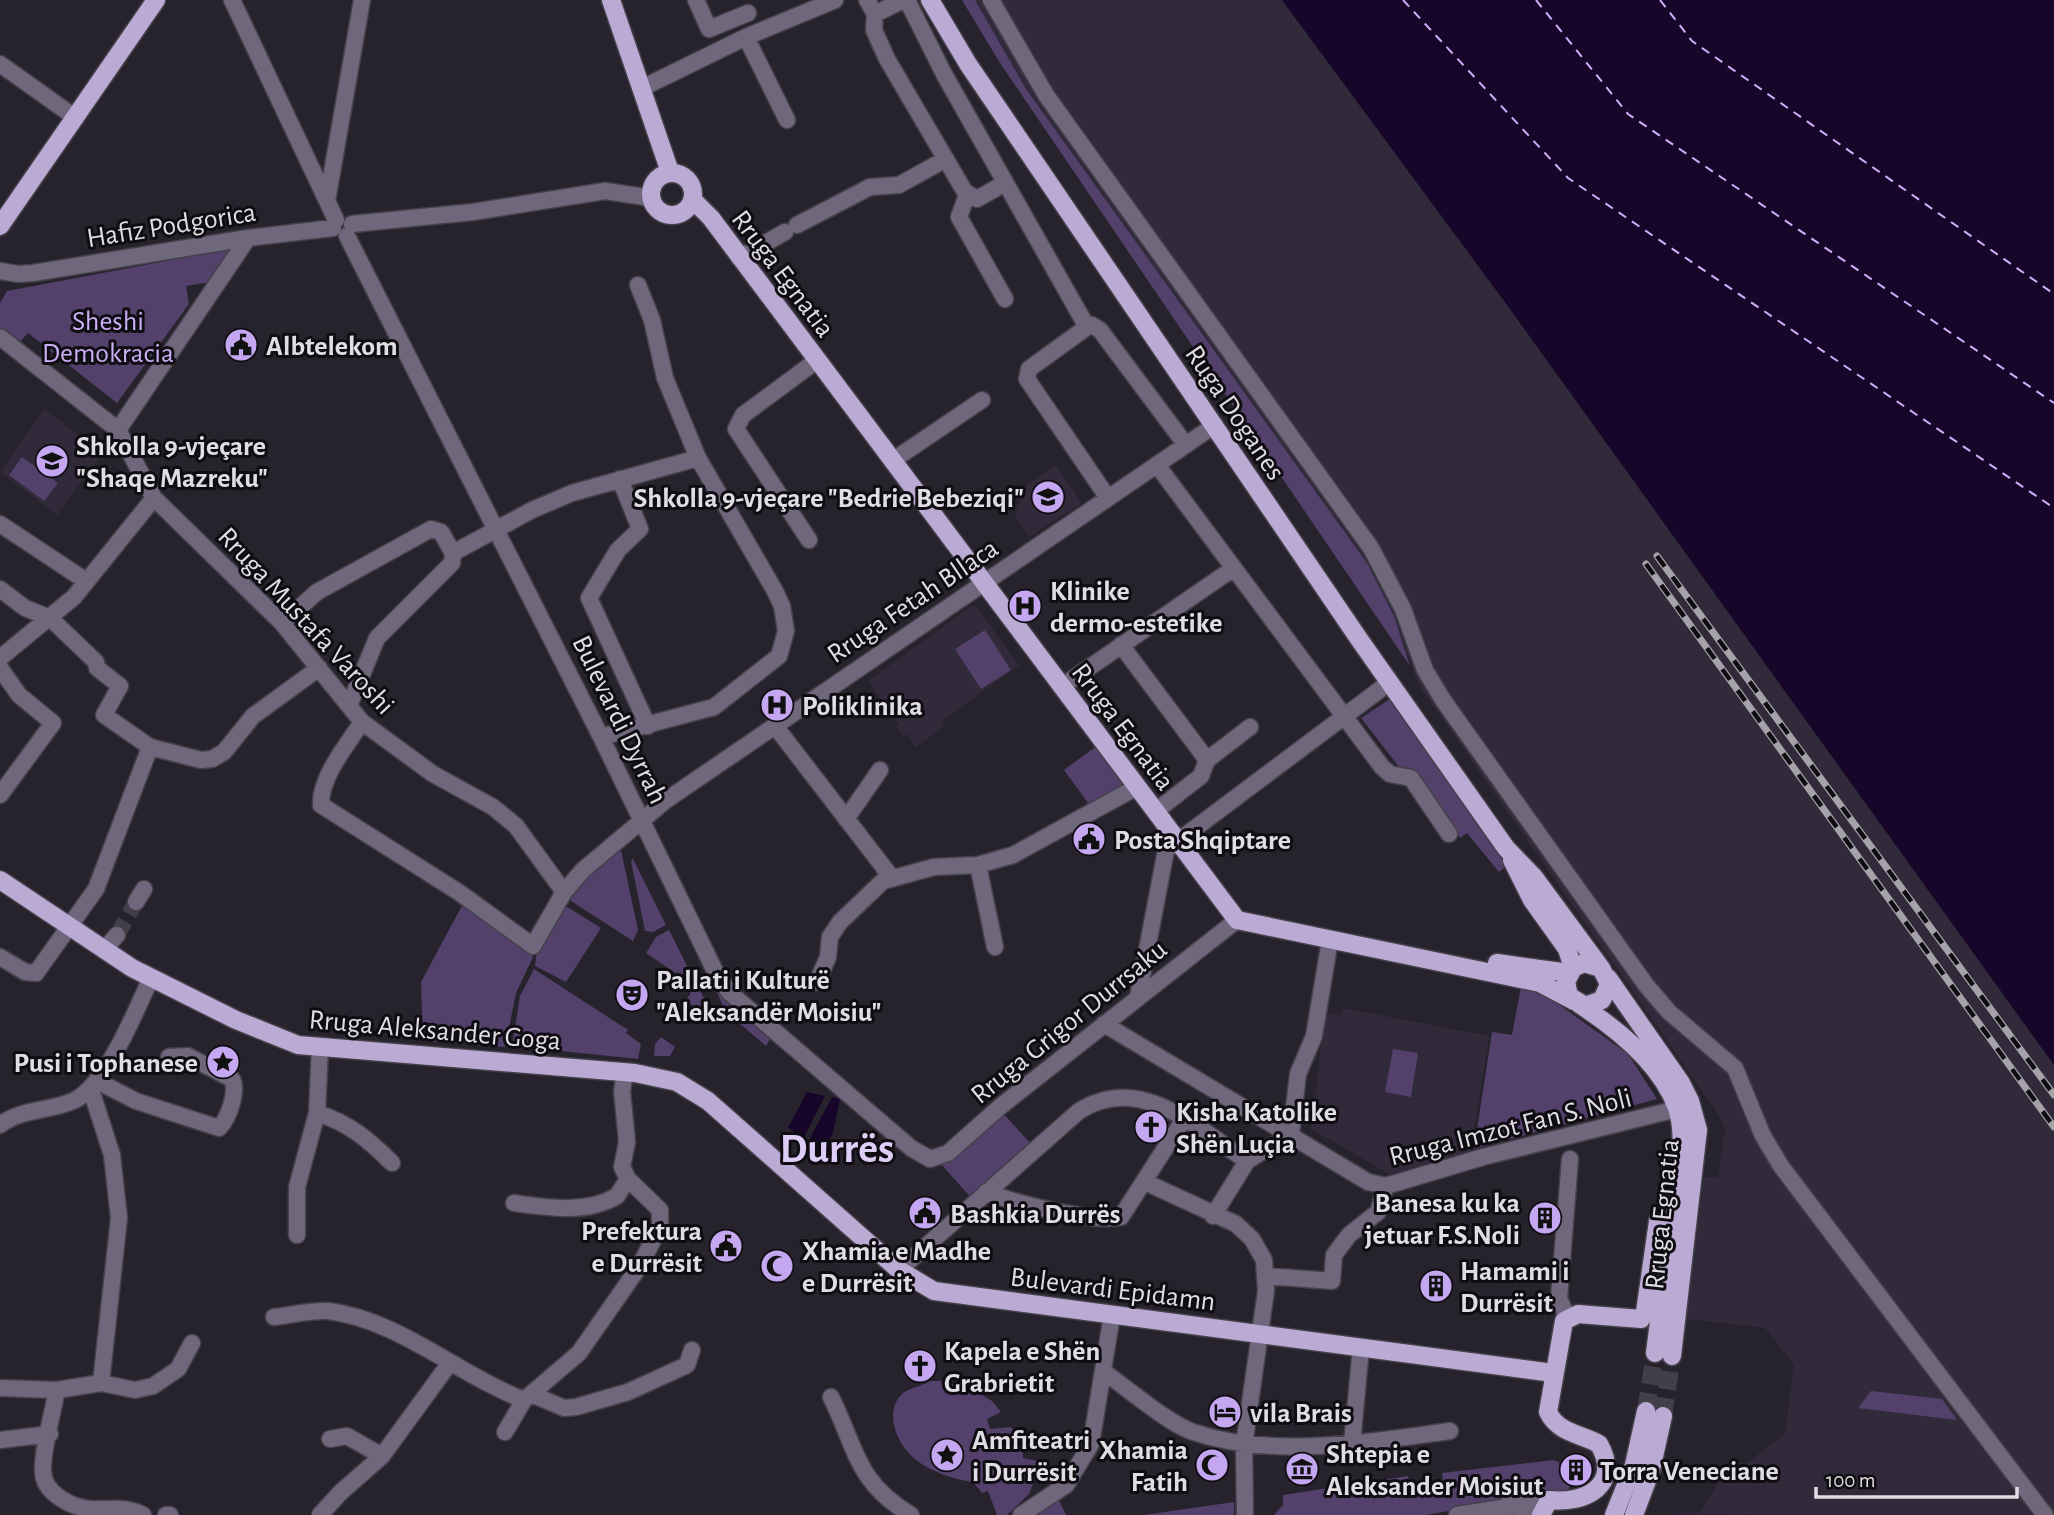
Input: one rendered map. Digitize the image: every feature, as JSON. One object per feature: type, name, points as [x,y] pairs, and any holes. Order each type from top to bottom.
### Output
[{"type":"main road","points":[[611,0],[670,172],[689,180],[693,200],[684,211],[671,215],[658,209],[652,198],[656,181],[670,172]]},
{"type":"main road","name":"Ruga Doganes","points":[[930,0],[975,75],[1506,848]]},
{"type":"main road","points":[[0,226],[156,1]]},
{"type":"main road","name":"Rruga Egnatia","points":[[693,200],[711,218],[1237,920],[1438,960],[1540,984],[1576,1003],[1628,1041],[1667,1089],[1677,1109],[1681,1142],[1663,1354],[1696,1159],[1695,1117],[1681,1083],[1604,973],[1534,877],[1506,848]]},
{"type":"main road","points":[[1506,848],[1532,900],[1567,949],[1571,971],[1566,987],[1576,1003],[1590,1006],[1601,1000],[1608,990],[1604,973],[1590,963],[1571,971]]},
{"type":"main road","name":"Rruga Aleksander Goga","points":[[0,880],[151,978],[299,1045],[625,1072],[677,1082],[697,1093],[727,1118]]},
{"type":"main road","name":"Rruga Egnatia","points":[[1438,960],[1571,971]]},
{"type":"main road","name":"Bulevardi Epidamn","points":[[727,1118],[899,1270],[934,1291],[1553,1373]]},
{"type":"main road","points":[[1542,1510],[1586,1498],[1599,1486],[1605,1471],[1605,1456],[1599,1444],[1570,1433],[1552,1419],[1547,1405],[1562,1326],[1567,1317],[1578,1314],[1641,1319],[1645,1312],[1658,1221],[1673,1212]]},
{"type":"main road","points":[[1614,1515],[1655,1413],[1651,1470],[1633,1515]]},
{"type":"street","name":"Bulevardi Dyrrah","points":[[220,0],[234,5],[327,201],[601,737],[712,965],[729,992],[911,1148],[930,1159]]},
{"type":"street","points":[[327,201],[362,0]]},
{"type":"street","points":[[696,0],[709,29],[747,7],[751,35],[787,120]]},
{"type":"street","points":[[642,88],[751,35],[835,0]]},
{"type":"street","points":[[1005,183],[977,200],[968,195],[887,59],[874,30],[871,7],[905,0],[1087,327]]},
{"type":"street","points":[[990,0],[1046,95],[1371,548],[1403,609],[1425,670],[1443,700],[1646,985],[1669,1012],[1735,1068],[1763,1136],[1782,1166],[2045,1515]]},
{"type":"street","points":[[0,64],[76,118]]},
{"type":"street","points":[[739,258],[870,187],[899,185],[946,159]]},
{"type":"street","name":"Hafiz Podgorica","points":[[0,271],[18,274],[248,238],[473,212],[605,191],[652,198]]},
{"type":"street","points":[[968,195],[959,217],[1005,299]]},
{"type":"street","points":[[118,430],[248,238]]},
{"type":"street","name":"Hafiz Podgorica","points":[[0,285],[18,274]]},
{"type":"street","points":[[601,737],[714,707],[782,651],[786,631],[782,606],[698,458],[665,378],[652,320],[638,285]]},
{"type":"street","points":[[1108,498],[1027,379],[1029,369],[1087,327],[1092,325],[1100,330],[1186,445]]},
{"type":"street","name":"Rruga Mustafa Varoshi","points":[[0,337],[118,430],[154,498],[282,623],[362,722],[433,774],[493,807],[516,826],[564,892]]},
{"type":"street","points":[[809,540],[736,429],[743,415],[817,361]]},
{"type":"street","points":[[892,461],[982,400]]},
{"type":"street","name":"Rruga Fetah Bllaca","points":[[362,722],[328,779],[321,796],[321,805],[460,893],[533,946],[564,892],[583,870],[665,801],[1215,425]]},
{"type":"street","points":[[453,553],[572,493],[698,458]]},
{"type":"street","points":[[1157,465],[1386,771],[1411,778],[1449,834]]},
{"type":"street","points":[[621,479],[640,529],[618,550],[589,598],[648,726]]},
{"type":"street","points":[[0,658],[74,597],[154,498]]},
{"type":"street","points":[[0,524],[86,581]]},
{"type":"street","points":[[282,623],[326,587],[340,582],[431,529],[441,532],[453,553],[453,563],[377,638],[349,706]]},
{"type":"street","points":[[1061,687],[1234,568]]},
{"type":"street","points":[[0,589],[25,608],[50,618],[96,662],[97,668],[120,685],[104,715],[150,747],[201,760],[218,757],[253,716],[319,668]]},
{"type":"street","points":[[1121,645],[1207,760]]},
{"type":"street","points":[[0,668],[19,695],[53,723],[6,772],[0,795]]},
{"type":"street","points":[[1138,997],[1161,863],[1166,850],[1390,682]]},
{"type":"street","points":[[775,726],[892,878]]},
{"type":"street","points":[[1156,811],[1201,776],[1207,760],[1250,727]]},
{"type":"street","points":[[0,957],[25,972],[36,973],[68,926],[79,915],[96,889],[150,747]]},
{"type":"street","points":[[846,818],[880,770]]},
{"type":"street","points":[[817,982],[828,957],[831,937],[840,922],[866,894],[892,878],[934,867],[978,865],[1030,848],[1137,787]]},
{"type":"street","points":[[978,865],[995,947]]},
{"type":"street","name":"Rruga Grigor Durrsaku","points":[[930,1159],[947,1153],[1104,1024],[1237,920]]},
{"type":"street","points":[[104,950],[117,935]]},
{"type":"street","points":[[1291,1134],[1298,1074],[1314,1036],[1330,940]]},
{"type":"street","points":[[0,1125],[41,1109],[72,1101],[95,1086],[151,978]]},
{"type":"street","name":"Rruga Imzot Fan S. Noli","points":[[1104,1024],[1368,1182],[1385,1186],[1677,1109]]},
{"type":"street","points":[[297,1235],[298,1187],[317,1113],[320,1047]]},
{"type":"street","points":[[95,1086],[219,1128],[229,1114],[235,1084],[232,1079],[188,1056],[169,1057]]},
{"type":"street","points":[[505,1432],[528,1397],[579,1353],[639,1267],[656,1237],[662,1217],[655,1204],[628,1179],[622,1167],[627,1142],[622,1091],[625,1072]]},
{"type":"street","points":[[95,1086],[112,1156],[119,1218],[102,1383]]},
{"type":"street","points":[[899,1270],[1079,1111],[1101,1100],[1140,1097],[1154,1101],[1247,1161]]},
{"type":"street","points":[[317,1113],[337,1119],[367,1137],[392,1163]]},
{"type":"street","points":[[986,1192],[1005,1200],[1113,1219],[1121,1217],[1184,1119]]},
{"type":"street","points":[[1213,1216],[1247,1161],[1270,1146]]},
{"type":"street","points":[[1567,1317],[1559,1298],[1570,1159]]},
{"type":"street","points":[[514,1203],[549,1209],[582,1207],[617,1196],[628,1179]]},
{"type":"street","points":[[1144,1182],[1213,1216],[1236,1224],[1252,1239],[1265,1260],[1267,1276],[1244,1445],[1245,1515]]},
{"type":"street","points":[[1267,1276],[1332,1281],[1334,1255],[1349,1236],[1378,1212],[1385,1186]]},
{"type":"street","points":[[274,1317],[312,1311],[341,1315],[397,1333],[492,1388],[564,1408],[576,1407],[661,1379],[687,1365],[692,1350]]},
{"type":"street","points":[[1021,1515],[1066,1485],[1091,1444],[1112,1315]]},
{"type":"street","points":[[0,1388],[57,1390],[102,1383],[135,1390],[153,1386],[178,1369],[191,1343]]},
{"type":"street","points":[[1352,1444],[1361,1347]]},
{"type":"street","points":[[320,1515],[341,1492],[382,1457],[449,1364]]},
{"type":"street","points":[[1104,1372],[1191,1432],[1244,1445],[1352,1444],[1450,1431]]},
{"type":"street","points":[[57,1390],[43,1470],[52,1490],[60,1498],[82,1508],[131,1508],[142,1515]]},
{"type":"street","points":[[831,1397],[863,1474],[889,1501],[911,1515]]},
{"type":"street","points":[[0,1440],[50,1434]]},
{"type":"street","points":[[330,1439],[347,1436],[382,1457]]},
{"type":"street","points":[[1457,1515],[1496,1508],[1524,1499],[1542,1510]]},
{"type":"shaded area","points":[[975,0],[1282,0],[1510,309],[2054,1065],[2054,1515],[1662,1514],[1701,1512],[1729,1463],[1747,1463],[1785,1434],[1794,1365],[1765,1328],[1686,1319],[1704,1177],[1718,1177],[1725,1129],[1719,1115],[1418,684],[1394,616],[1367,563],[1026,89]]},
{"type":"shaded area","points":[[1282,0],[2054,0],[2054,1065],[1510,309]]},
{"type":"shaded area","name":"Shkolla 9-vjeçare \"Shaqe Mazreku\"","points":[[44,409],[103,453],[57,515],[0,472]]},
{"type":"shaded area","name":"Shkolla 9-vjeçare \"Bedrie Bebeziqi\"","points":[[1056,465],[1082,503],[1029,537],[1015,516],[1020,501],[1014,493]]},
{"type":"shaded area","points":[[972,606],[976,606],[1019,665],[941,722],[944,727],[916,747],[907,734],[903,736],[896,727],[899,725],[868,681]]},
{"type":"shaded area","points":[[1343,1008],[1489,1036],[1471,1152],[1393,1176],[1311,1129],[1325,1013],[1341,1015]]},
{"type":"shaded area","points":[[807,1092],[825,1096],[804,1137],[788,1128]]},
{"type":"shaded area","points":[[832,1097],[840,1099],[833,1133],[825,1149],[809,1140]]},
{"type":"green space","points":[[962,0],[975,0],[1026,89],[1367,563],[1394,616],[1410,666],[1000,63]]},
{"type":"green space","name":"Sheshi Demokracia","points":[[230,249],[210,282],[186,286],[189,304],[117,403],[28,333],[17,345],[0,330],[0,303],[7,291]]},
{"type":"green space","points":[[22,457],[58,483],[44,501],[9,475]]},
{"type":"green space","points":[[985,630],[1011,670],[981,689],[955,649]]},
{"type":"green space","points":[[1393,697],[1510,863],[1499,872],[1467,833],[1460,838],[1412,769],[1399,767],[1361,718]]},
{"type":"green space","points":[[1098,745],[1128,785],[1091,807],[1064,770]]},
{"type":"green space","points":[[621,850],[638,930],[633,941],[568,899],[586,877]]},
{"type":"green space","points":[[633,859],[666,925],[653,932],[645,931],[631,861]]},
{"type":"green space","points":[[465,900],[531,948],[533,957],[516,993],[505,1047],[423,1041],[421,982]]},
{"type":"green space","points":[[564,905],[601,928],[566,982],[535,966],[537,949]]},
{"type":"green space","points":[[669,930],[694,980],[690,983],[646,953],[656,937]]},
{"type":"green space","points":[[534,969],[628,1030],[626,1033],[641,1044],[638,1059],[512,1046],[520,996]]},
{"type":"green space","points":[[709,973],[772,1036],[766,1046],[725,1011]]},
{"type":"green space","points":[[1521,987],[1547,996],[1628,1054],[1657,1099],[1474,1149],[1492,1032],[1512,1035]]},
{"type":"green space","points":[[699,988],[705,1001],[700,1010],[686,1001],[691,992]]},
{"type":"green space","points":[[661,1037],[675,1047],[670,1056],[654,1056],[655,1044]]},
{"type":"green space","points":[[1393,1049],[1418,1053],[1411,1097],[1385,1092]]},
{"type":"green space","points":[[1000,1110],[1034,1147],[974,1201],[941,1164]]},
{"type":"green space","points":[[930,1381],[947,1381],[974,1396],[977,1392],[992,1401],[1001,1412],[987,1419],[990,1429],[1010,1427],[1021,1435],[1023,1458],[1042,1462],[1029,1494],[1007,1515],[997,1515],[988,1491],[982,1493],[973,1482],[924,1466],[905,1449],[898,1438],[893,1417],[896,1402],[904,1392]]},
{"type":"green space","points":[[1871,1391],[1942,1399],[1957,1420],[1858,1408]]},
{"type":"green space","points":[[1554,1460],[1559,1462],[1560,1477],[1570,1486],[1568,1490],[1426,1515],[1274,1515],[1283,1505],[1283,1495],[1408,1476],[1409,1485],[1428,1498],[1443,1481],[1442,1473]]},
{"type":"green space","points":[[1059,1500],[1066,1515],[1024,1515],[1031,1509]]},
{"type":"green space","points":[[1234,1502],[1234,1515],[1144,1515]]},
{"type":"ferry route","points":[[1403,0],[1568,178],[2054,508]]},
{"type":"ferry route","points":[[1536,0],[1628,114],[2054,403]]},
{"type":"ferry route","points":[[1660,0],[1692,41],[2054,294]]},
{"type":"tunnel","points":[[117,935],[136,902]]},
{"type":"tunnel","points":[[1646,1411],[1655,1353]]},
{"type":"tunnel","points":[[1663,1416],[1672,1356]]},
{"type":"railway","points":[[1657,556],[2054,1095]]},
{"type":"railway","points":[[1646,564],[2054,1127]]},
{"type":"place","name":"Albtelekom","points":[[241,345]]},
{"type":"place","name":"Shkolla 9-vjeçare \"Shaqe Mazreku\"","points":[[52,461]]},
{"type":"place","name":"Shkolla 9-vjeçare \"Bedrie Bebeziqi\"","points":[[1048,497]]},
{"type":"place","name":"Klinike dermo-estetike","points":[[1025,606]]},
{"type":"place","name":"Poliklinika","points":[[777,705]]},
{"type":"place","name":"Posta Shqiptare","points":[[1089,839]]},
{"type":"place","name":"Pallati i Kulturë \"Aleksandër Moisiu\"","points":[[632,995]]},
{"type":"place","name":"Pusi i Tophanese","points":[[223,1062]]},
{"type":"place","name":"Kisha Katolike Shën Luçia","points":[[1151,1127]]},
{"type":"place","name":"Bashkia Durrës","points":[[925,1213]]},
{"type":"place","name":"Banesa ku ka jetuar F.S.Noli","points":[[1545,1218]]},
{"type":"place","name":"Prefektura e Durrësit","points":[[726,1246]]},
{"type":"place","name":"Xhamia e Madhe e Durrësit","points":[[777,1266]]},
{"type":"place","name":"Hamami i Durrësit","points":[[1436,1286]]},
{"type":"place","name":"Kapela e Shën Grabrietit","points":[[920,1366]]},
{"type":"place","name":"vila Brais","points":[[1225,1412]]},
{"type":"place","name":"Amfiteatri i Durrësit","points":[[947,1455]]},
{"type":"place","name":"Xhamia Fatih","points":[[1212,1465]]},
{"type":"place","name":"Shtepia e Aleksander Moisiut","points":[[1302,1469]]},
{"type":"place","name":"Torra Veneciane","points":[[1576,1470]]},
{"type":"district","name":"Durrës","points":[[837,1147]]}]
